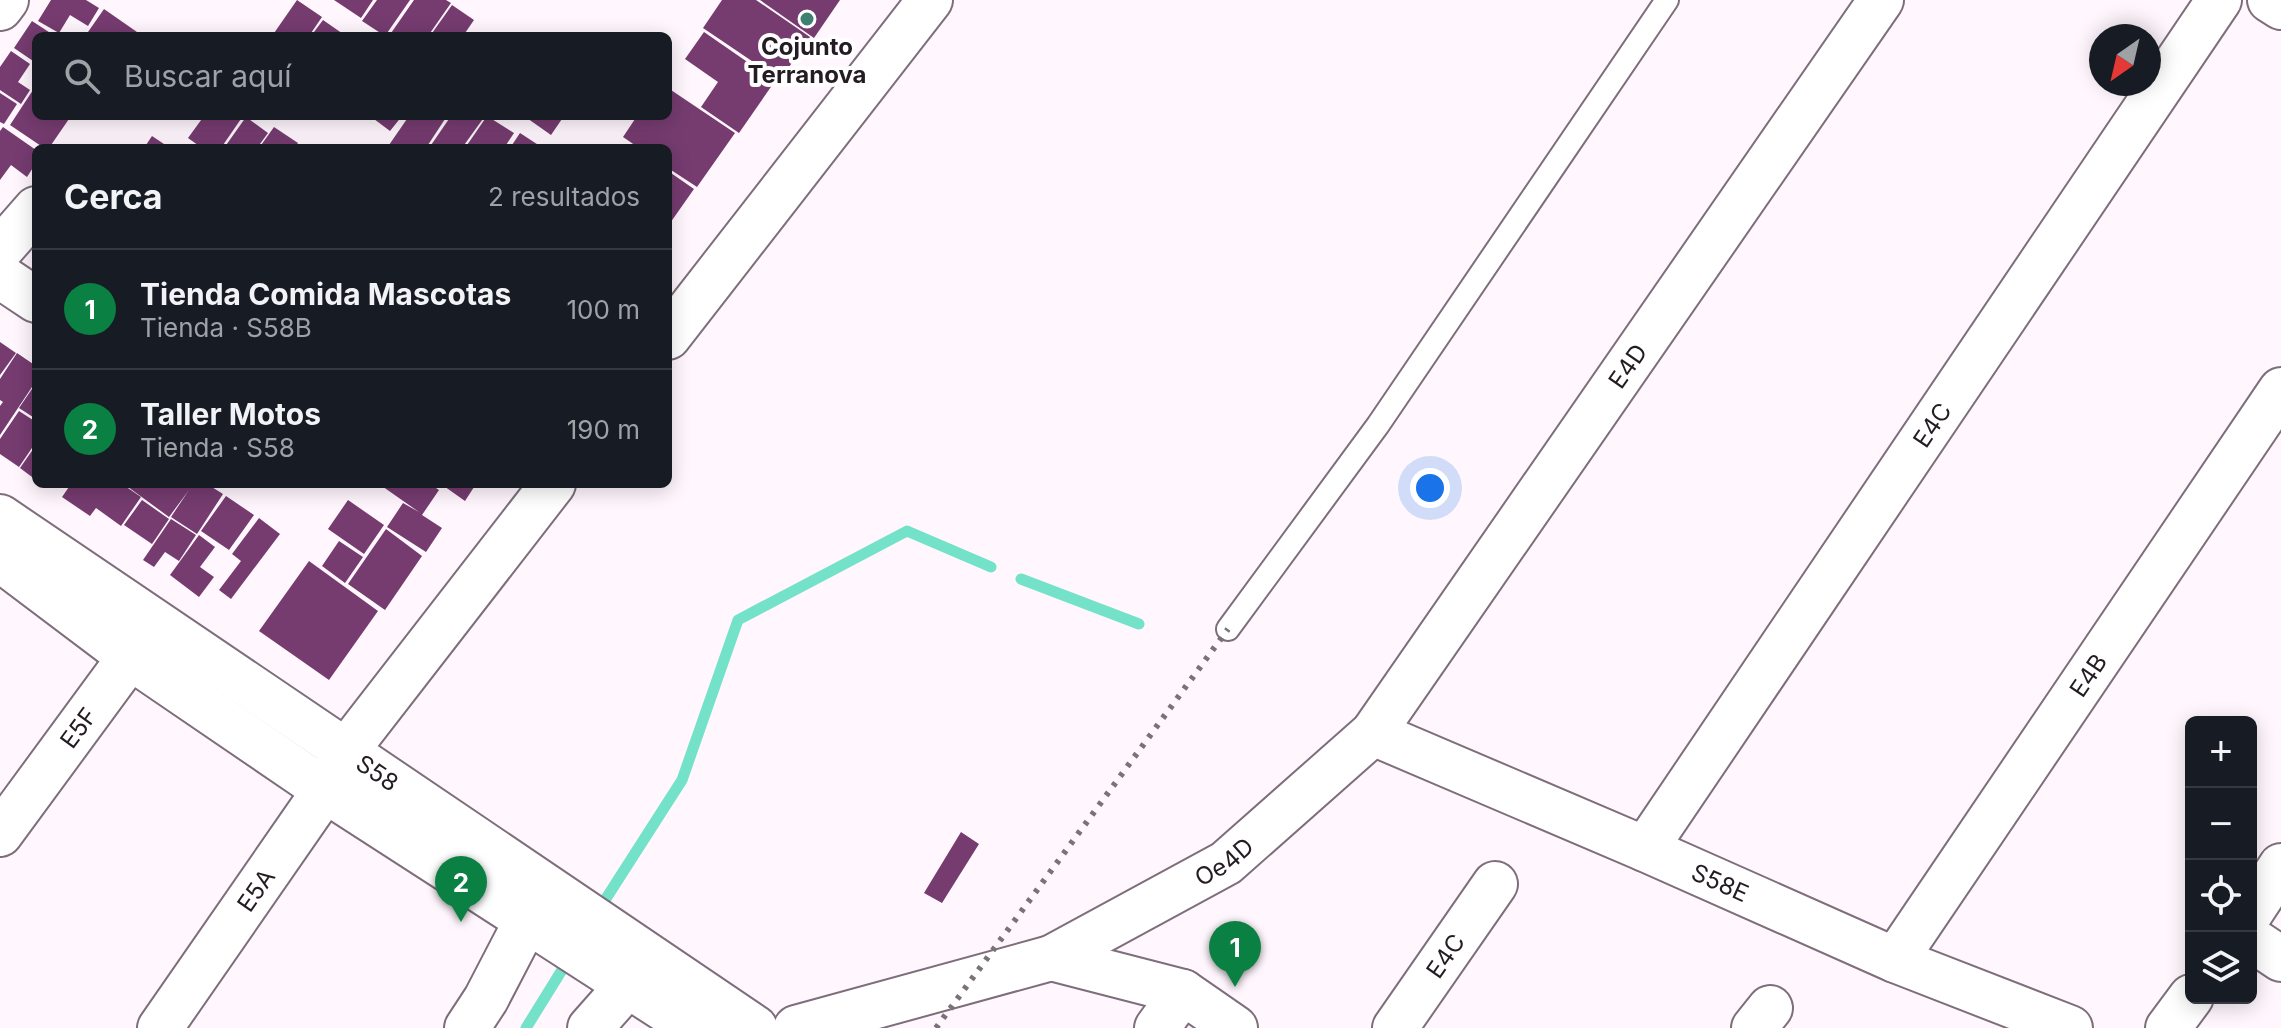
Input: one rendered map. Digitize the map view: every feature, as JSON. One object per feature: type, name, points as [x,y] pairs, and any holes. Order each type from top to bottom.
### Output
[{"type":"street","points":[[0,8],[6,0]]},
{"type":"street","points":[[672,332],[930,0]]},
{"type":"street","name":"E4D","points":[[1373,733],[1881,0]]},
{"type":"street","name":"E4C","points":[[1645,849],[2219,0]]},
{"type":"street","points":[[2270,0],[2281,7]]},
{"type":"street","points":[[0,250],[32,214]]},
{"type":"street","points":[[0,276],[32,297]]},
{"type":"street","name":"E4B","points":[[1895,960],[2281,390]]},
{"type":"street","name":"E5A","points":[[160,1028],[325,790],[346,751],[550,488]]},
{"type":"street","name":"S58","points":[[0,517],[755,1028]]},
{"type":"street","name":"S58","points":[[0,559],[130,657],[325,790],[694,1028]]},
{"type":"street","name":"E5F","points":[[0,834],[130,657],[151,619]]},
{"type":"street","name":"S58E","points":[[1373,733],[1895,960],[2070,1028]]},
{"type":"street","name":"Oe4D","points":[[796,1028],[1051,958],[1226,863],[1373,733]]},
{"type":"street","points":[[2257,903],[2281,866]]},
{"type":"street","name":"E4C","points":[[1395,1028],[1495,884]]},
{"type":"street","points":[[467,1028],[486,999],[527,920]]},
{"type":"street","points":[[2257,943],[2281,959]]},
{"type":"street","points":[[1051,958],[1183,992],[1235,1028]]},
{"type":"street","points":[[590,1028],[628,985]]},
{"type":"street","points":[[1157,1028],[1183,992]]},
{"type":"street","points":[[2168,1028],[2186,1004]]},
{"type":"lane","points":[[1228,629],[1378,425],[1667,0]]},
{"type":"building","points":[[51,0],[86,0],[99,8],[88,26],[70,15],[60,32],[38,21]]},
{"type":"building","points":[[297,0],[322,17],[312,32],[275,32]]},
{"type":"building","points":[[334,0],[373,0],[361,18]]},
{"type":"building","points":[[377,0],[410,0],[388,32],[379,32],[362,21]]},
{"type":"building","points":[[414,0],[446,0],[451,3],[431,32],[392,32]]},
{"type":"building","points":[[722,0],[756,0],[810,37],[780,80],[703,28]]},
{"type":"building","name":"Cojunto Terranova","points":[[760,0],[840,0],[814,38]]},
{"type":"building","points":[[452,5],[474,20],[466,32],[433,32]]},
{"type":"building","points":[[104,9],[137,32],[88,32]]},
{"type":"building","points":[[323,20],[340,32],[314,32]]},
{"type":"building","points":[[32,21],[49,32],[32,32],[32,60],[14,48]]},
{"type":"building","points":[[704,32],[775,81],[739,133],[701,107],[718,82],[685,59]]},
{"type":"building","points":[[11,51],[30,64],[18,82],[30,90],[21,104],[0,90],[0,67]]},
{"type":"building","points":[[672,91],[735,133],[697,187],[672,171],[672,144],[633,144],[623,137],[634,120],[672,120]]},
{"type":"building","points":[[32,92],[32,120],[68,120],[52,144],[38,144],[10,125]]},
{"type":"building","points":[[0,93],[17,104],[4,124],[0,122]]},
{"type":"building","points":[[201,120],[240,120],[224,144],[196,144],[188,138]]},
{"type":"building","points":[[244,120],[250,120],[268,133],[260,144],[227,144]]},
{"type":"building","points":[[375,120],[399,120],[390,131]]},
{"type":"building","points":[[406,120],[444,120],[429,144],[390,144]]},
{"type":"building","points":[[448,120],[482,120],[465,144],[432,144]]},
{"type":"building","points":[[484,120],[493,120],[514,133],[507,144],[468,144]]},
{"type":"building","points":[[530,120],[561,120],[551,135]]},
{"type":"building","points":[[3,127],[32,147],[32,169],[27,177],[11,165],[0,180],[0,131]]},
{"type":"building","points":[[274,127],[298,143],[297,144],[262,144]]},
{"type":"building","points":[[520,133],[537,144],[513,144]]},
{"type":"building","points":[[152,136],[164,144],[147,144]]},
{"type":"building","points":[[672,174],[694,189],[672,220]]},
{"type":"building","points":[[0,342],[16,353],[0,375]]},
{"type":"building","points":[[17,353],[32,363],[32,387],[0,435],[0,406],[3,402],[0,400],[0,379]]},
{"type":"building","points":[[32,389],[32,416],[19,408]]},
{"type":"building","points":[[19,411],[32,419],[32,448],[19,467],[0,454],[0,439]]},
{"type":"building","points":[[32,451],[32,477],[20,468]]},
{"type":"building","points":[[68,488],[128,488],[141,497],[121,526],[96,508],[90,516],[62,497]]},
{"type":"building","points":[[129,488],[213,488],[223,494],[197,534],[171,517],[189,490],[169,517]]},
{"type":"building","points":[[385,488],[439,490],[422,515],[442,528],[426,552],[387,527],[403,503],[419,512]]},
{"type":"building","points":[[447,488],[473,488],[465,501]]},
{"type":"building","points":[[226,496],[254,515],[229,550],[201,531]]},
{"type":"building","points":[[142,500],[169,519],[152,544],[124,525]]},
{"type":"building","points":[[348,500],[384,525],[364,554],[328,529]]},
{"type":"building","points":[[259,518],[280,534],[231,599],[219,590],[241,561],[232,554]]},
{"type":"building","points":[[171,519],[196,535],[179,561],[165,552],[154,567],[143,560]]},
{"type":"building","points":[[386,529],[422,556],[385,610],[348,584]]},
{"type":"building","points":[[199,535],[215,547],[200,567],[214,577],[199,597],[170,575]]},
{"type":"building","points":[[339,541],[363,557],[345,583],[322,566]]},
{"type":"building","points":[[309,561],[378,611],[329,680],[259,631]]},
{"type":"building","points":[[961,832],[979,844],[942,903],[924,893]]},
{"type":"waterway","points":[[598,911],[682,780],[738,620],[907,531],[991,567]]},
{"type":"waterway","points":[[1021,579],[1139,624]]},
{"type":"waterway","points":[[526,1028],[570,957]]},
{"type":"railway","points":[[936,1028],[1228,629]]},
{"type":"place","name":"Cojunto Terranova","points":[[807,19]]},
{"type":"place","name":"Taller Motos","points":[[461,922]]},
{"type":"place","name":"Tienda Comida Mascotas","points":[[1235,987]]}]
